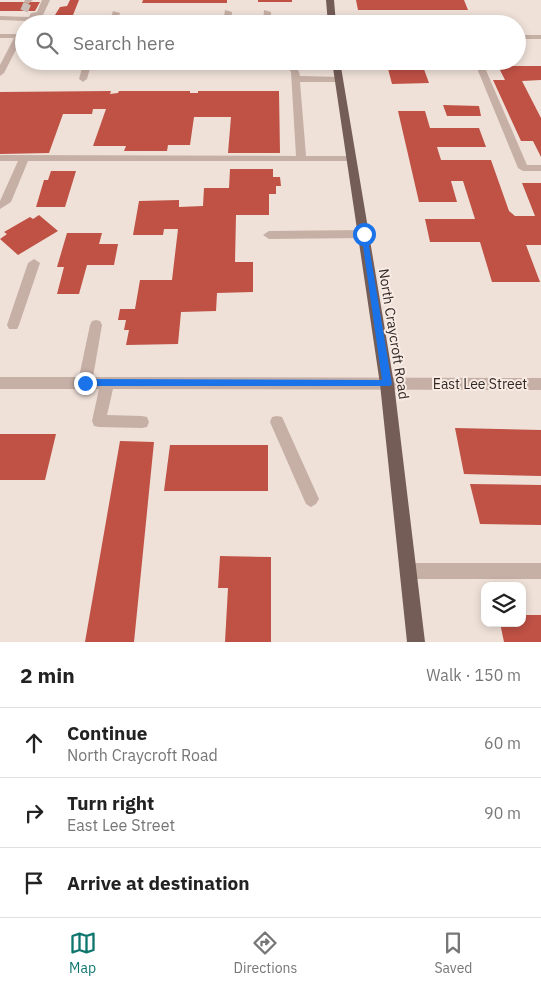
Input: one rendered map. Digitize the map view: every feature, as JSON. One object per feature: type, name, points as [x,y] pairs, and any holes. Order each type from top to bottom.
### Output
[{"type":"main road","points":[[330,0],[331,15]]},
{"type":"main road","name":"North Craycroft Road","points":[[338,70],[387,384],[416,642]]},
{"type":"street","points":[[37,15],[46,0]]},
{"type":"street","points":[[24,11],[28,15]]},
{"type":"street","points":[[0,18],[15,18]]},
{"type":"street","points":[[0,36],[15,36]]},
{"type":"street","points":[[526,37],[541,37]]},
{"type":"street","points":[[0,73],[15,48]]},
{"type":"street","points":[[83,79],[86,70]]},
{"type":"street","points":[[294,70],[301,159]]},
{"type":"street","points":[[482,70],[523,168],[541,168]]},
{"type":"street","points":[[295,79],[339,79]]},
{"type":"street","points":[[0,158],[352,159]]},
{"type":"street","points":[[0,205],[6,202],[24,158]]},
{"type":"street","points":[[270,235],[364,234]]},
{"type":"street","points":[[13,325],[34,263]]},
{"type":"street","points":[[85,383],[96,325]]},
{"type":"street","points":[[106,383],[99,421],[142,422]]},
{"type":"street","name":"East Lee Street","points":[[0,384],[541,384]]},
{"type":"street","points":[[277,422],[311,499]]},
{"type":"street","points":[[408,571],[541,570]]},
{"type":"building","points":[[70,0],[79,0],[73,15],[55,15],[60,7],[67,6]]},
{"type":"building","points":[[143,0],[227,0],[227,3],[142,3]]},
{"type":"building","points":[[258,0],[292,0],[292,2],[258,2]]},
{"type":"building","points":[[356,0],[464,0],[468,10],[358,10]]},
{"type":"building","points":[[0,2],[40,2],[35,11],[0,11]]},
{"type":"building","points":[[526,66],[541,66],[541,80],[522,81],[541,118],[541,157],[533,141],[521,141],[493,80],[505,80],[500,70],[526,70]]},
{"type":"building","points":[[388,70],[424,70],[429,83],[392,84]]},
{"type":"building","points":[[111,91],[110,94],[118,93],[119,91],[190,91],[190,93],[198,93],[198,91],[279,91],[280,153],[228,153],[231,117],[194,117],[190,145],[168,145],[167,151],[124,151],[126,146],[93,146],[106,109],[93,109],[92,114],[63,114],[49,153],[0,154],[0,92]]},
{"type":"building","points":[[443,105],[479,106],[481,116],[447,116]]},
{"type":"building","points":[[398,111],[425,111],[430,128],[479,128],[486,147],[437,147],[441,160],[491,160],[509,211],[515,216],[535,216],[522,183],[541,183],[541,245],[526,245],[540,282],[492,282],[480,242],[430,242],[425,219],[475,219],[463,181],[451,181],[457,202],[419,202]]},
{"type":"building","points":[[230,169],[273,169],[273,177],[280,177],[281,186],[276,186],[276,194],[269,194],[269,215],[236,215],[235,262],[253,262],[253,292],[217,293],[216,311],[181,312],[178,344],[126,345],[129,330],[124,330],[126,320],[118,320],[120,309],[135,309],[140,280],[172,280],[178,229],[164,229],[163,235],[133,235],[139,201],[179,200],[179,207],[203,206],[204,188],[229,188]]},
{"type":"building","points":[[51,171],[76,171],[65,207],[36,207],[44,180],[48,180]]},
{"type":"building","points":[[39,215],[58,231],[18,255],[0,239],[7,234],[4,232],[30,217],[33,219]]},
{"type":"building","points":[[67,233],[102,233],[99,244],[118,244],[114,265],[87,265],[79,294],[57,294],[64,267],[57,267]]},
{"type":"building","points":[[455,428],[541,430],[541,476],[464,474]]},
{"type":"building","points":[[0,434],[56,434],[45,480],[0,480]]},
{"type":"building","points":[[120,441],[154,442],[134,642],[85,642]]},
{"type":"building","points":[[170,445],[268,445],[268,491],[164,491]]},
{"type":"building","points":[[470,484],[541,485],[541,525],[480,524]]},
{"type":"building","points":[[220,556],[271,557],[271,642],[225,642],[228,588],[218,588]]},
{"type":"building","points":[[526,615],[541,615],[541,642],[504,642],[501,627],[526,627]]},
{"type":"tunnel","points":[[24,11],[28,2]]},
{"type":"route","points":[[85,383],[387,384],[364,234]]}]
